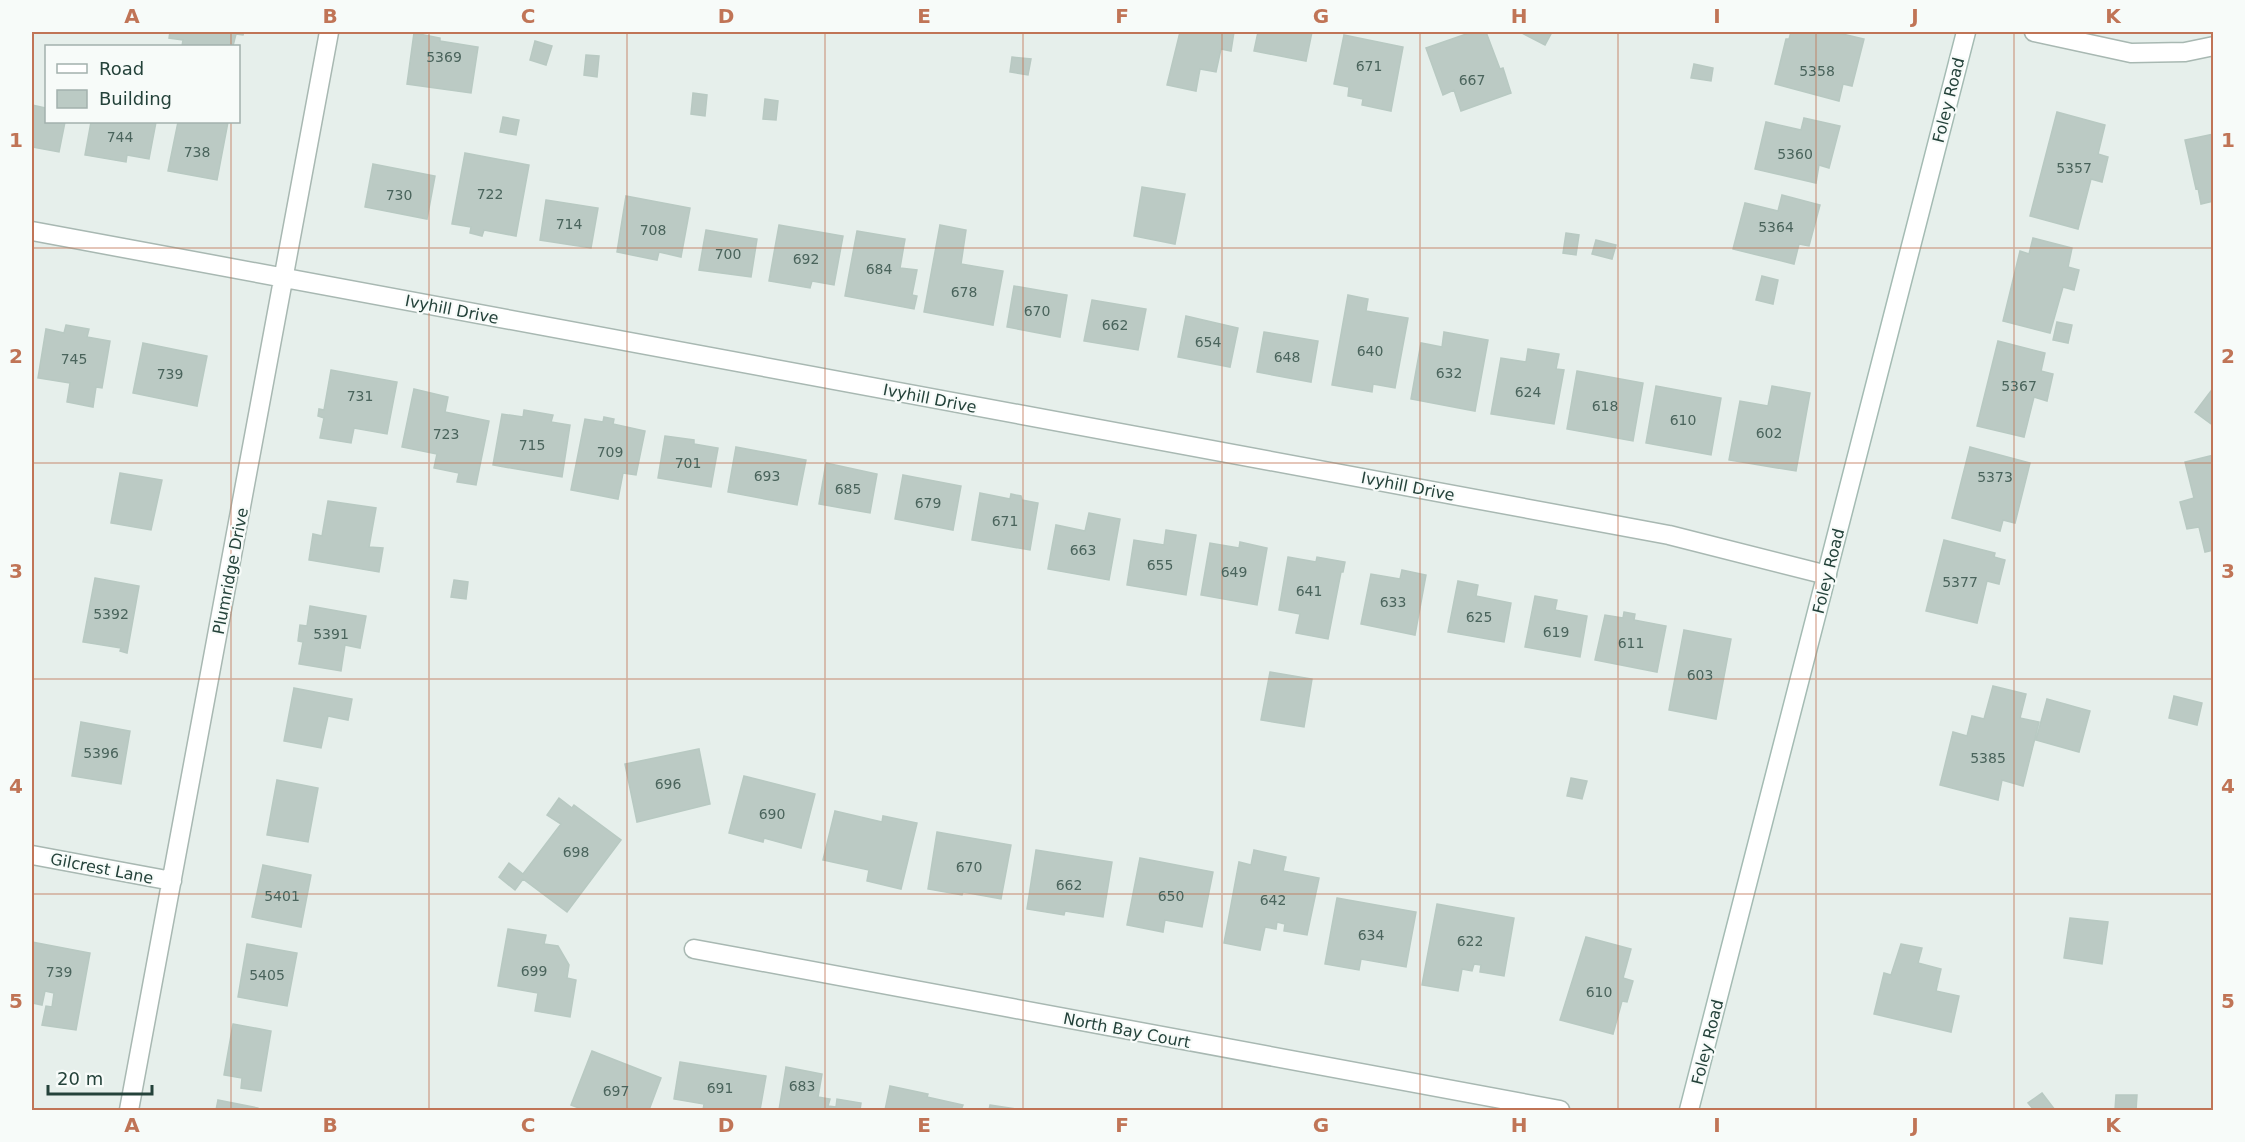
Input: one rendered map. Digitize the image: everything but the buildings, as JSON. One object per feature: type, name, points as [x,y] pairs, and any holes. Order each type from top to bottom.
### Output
[{"type":"street","name":"Plumridge Drive","points":[[129,1110],[330,32]]},
{"type":"street","name":"Foley Road","points":[[1689,1110],[1966,32]]},
{"type":"street","points":[[2034,32],[2131,54],[2185,52],[2214,46]]},
{"type":"street","name":"Ivyhill Drive","points":[[32,231],[1669,535],[1827,576]]},
{"type":"street","name":"Gilcrest Lane","points":[[32,855],[172,881]]},
{"type":"street","name":"North Bay Court","points":[[694,949],[1560,1110]]}]
